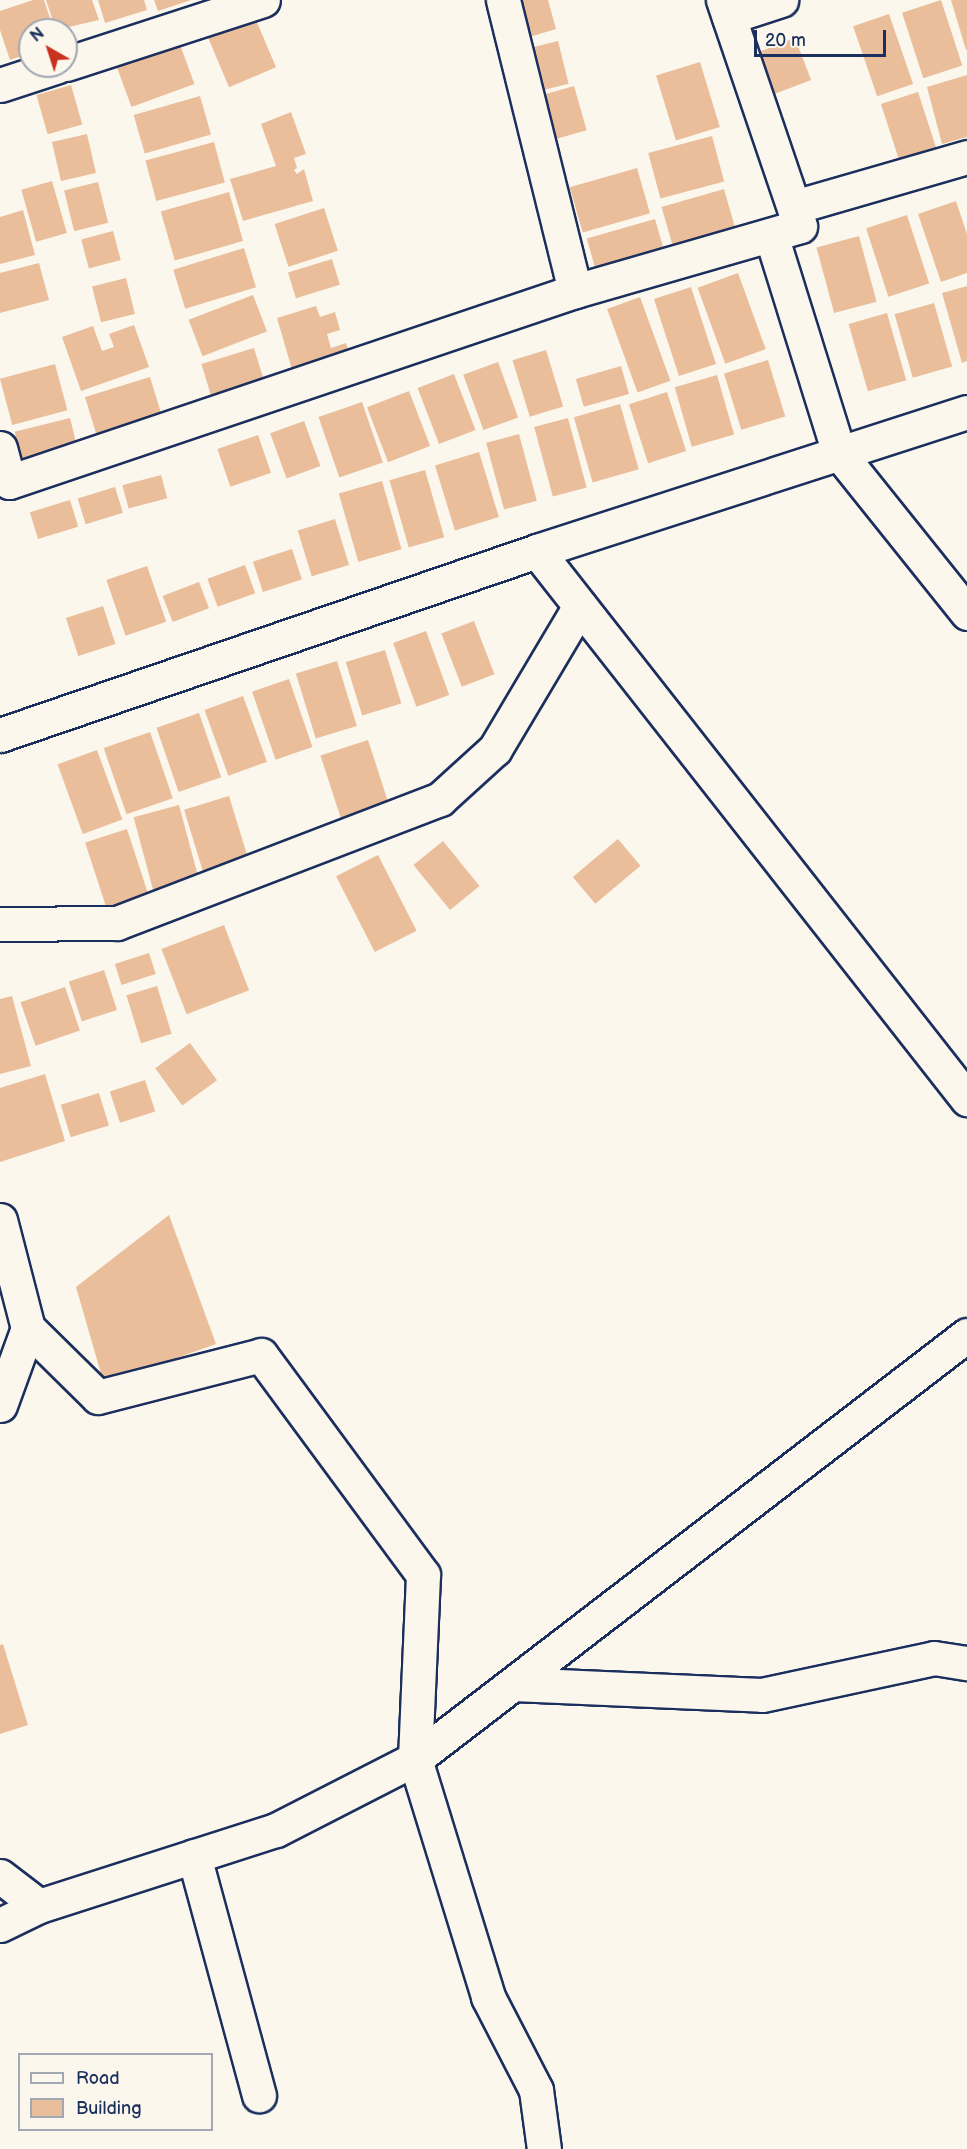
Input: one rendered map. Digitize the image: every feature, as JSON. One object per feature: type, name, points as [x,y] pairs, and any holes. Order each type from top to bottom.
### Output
[{"type":"street","points":[[78,60],[263,0]]},
{"type":"street","points":[[502,0],[575,291]]},
{"type":"street","points":[[0,448],[9,482],[575,291],[800,226],[726,8],[781,0]]},
{"type":"street","points":[[0,85],[21,78]]},
{"type":"street","points":[[794,207],[967,158]]},
{"type":"street","points":[[771,235],[839,453],[967,613]]},
{"type":"street","points":[[0,735],[537,551],[967,412]]},
{"type":"street","points":[[537,551],[967,1099]]},
{"type":"street","points":[[0,924],[117,923],[440,799],[495,749],[580,606]]},
{"type":"street","points":[[0,1220],[28,1328],[98,1397],[261,1355],[423,1575],[415,1759],[488,1997],[536,2090],[544,2149]]},
{"type":"street","points":[[0,1405],[28,1328]]},
{"type":"street","points":[[0,1925],[39,1906],[276,1830],[415,1759],[967,1335]]},
{"type":"street","points":[[513,1684],[762,1695],[934,1658],[967,1663]]},
{"type":"street","points":[[194,1856],[259,2095]]},
{"type":"street","points":[[0,1876],[39,1906]]},
{"type":"building","points":[[33,0],[44,0],[50,18],[18,18],[18,57],[10,60],[0,30],[0,11]]},
{"type":"building","points":[[46,0],[92,0],[99,20],[78,25],[78,18],[52,18]]},
{"type":"building","points":[[98,0],[144,0],[147,10],[105,23]]},
{"type":"building","points":[[154,0],[191,0],[158,11]]},
{"type":"building","points":[[515,0],[548,0],[556,29],[526,38]]},
{"type":"building","points":[[941,0],[962,66],[923,78],[902,13]]},
{"type":"building","points":[[951,0],[967,0],[967,50],[966,50]]},
{"type":"building","points":[[253,13],[276,67],[229,87],[206,33]]},
{"type":"building","points":[[889,14],[913,84],[877,96],[853,26]]},
{"type":"building","points":[[795,38],[811,80],[774,94],[758,52]]},
{"type":"building","points":[[178,39],[194,84],[131,107],[115,62]]},
{"type":"building","points":[[558,41],[569,84],[541,91],[530,48]]},
{"type":"building","points":[[700,62],[720,127],[676,140],[656,75]]},
{"type":"building","points":[[967,75],[967,137],[942,144],[927,87]]},
{"type":"building","points":[[71,85],[82,124],[48,134],[36,95]]},
{"type":"building","points":[[574,86],[587,130],[556,139],[543,95]]},
{"type":"building","points":[[918,92],[937,149],[899,161],[881,104]]},
{"type":"building","points":[[200,96],[211,134],[145,153],[134,115]]},
{"type":"building","points":[[291,112],[306,154],[294,158],[297,168],[294,170],[297,174],[304,169],[313,201],[243,221],[230,179],[276,166],[261,124]]},
{"type":"building","points":[[87,134],[96,173],[61,181],[52,142]]},
{"type":"building","points":[[712,136],[724,181],[660,198],[648,153]]},
{"type":"building","points":[[214,142],[225,183],[156,201],[145,160]]},
{"type":"building","points":[[637,168],[650,213],[583,232],[570,187]]},
{"type":"building","points":[[52,181],[67,233],[36,242],[21,190]]},
{"type":"building","points":[[98,182],[108,223],[74,231],[64,190]]},
{"type":"building","points":[[724,189],[737,235],[675,253],[662,207]]},
{"type":"building","points":[[229,192],[243,241],[175,261],[161,212]]},
{"type":"building","points":[[956,201],[967,234],[967,273],[941,282],[918,214]]},
{"type":"building","points":[[324,208],[338,251],[288,267],[275,224]]},
{"type":"building","points":[[23,210],[35,255],[0,264],[0,217]]},
{"type":"building","points":[[907,215],[929,283],[888,297],[866,228]]},
{"type":"building","points":[[655,219],[666,257],[598,277],[587,239]]},
{"type":"building","points":[[113,231],[121,260],[89,269],[81,240]]},
{"type":"building","points":[[859,236],[877,302],[834,313],[816,247]]},
{"type":"building","points":[[244,248],[256,287],[185,309],[173,270]]},
{"type":"building","points":[[332,259],[340,285],[296,298],[288,272]]},
{"type":"building","points":[[39,263],[49,300],[0,313],[0,273]]},
{"type":"building","points":[[738,273],[766,349],[725,364],[698,288]]},
{"type":"building","points":[[126,278],[135,314],[101,322],[92,286]]},
{"type":"building","points":[[967,286],[967,361],[962,363],[942,293]]},
{"type":"building","points":[[691,287],[716,364],[679,376],[654,299]]},
{"type":"building","points":[[253,295],[267,331],[203,356],[189,320]]},
{"type":"building","points":[[640,297],[670,381],[638,393],[607,309]]},
{"type":"building","points":[[934,303],[952,366],[913,378],[895,314]]},
{"type":"building","points":[[316,306],[320,317],[335,312],[340,330],[327,334],[331,348],[346,343],[350,355],[293,373],[277,318]]},
{"type":"building","points":[[887,313],[906,380],[868,391],[849,324]]},
{"type":"building","points":[[134,325],[149,367],[81,391],[62,337],[93,326],[102,351],[114,347],[109,334]]},
{"type":"building","points":[[254,348],[265,385],[213,401],[201,364]]},
{"type":"building","points":[[546,350],[563,406],[530,417],[513,360]]},
{"type":"building","points":[[768,360],[785,416],[741,430],[724,373]]},
{"type":"building","points":[[498,362],[518,417],[483,430],[463,375]]},
{"type":"building","points":[[55,364],[67,410],[12,425],[0,379]]},
{"type":"building","points":[[621,366],[629,394],[584,407],[576,379]]},
{"type":"building","points":[[454,374],[476,430],[439,444],[418,388]]},
{"type":"building","points":[[717,375],[734,435],[692,447],[675,387]]},
{"type":"building","points":[[150,377],[161,414],[96,434],[85,397]]},
{"type":"building","points":[[409,391],[430,446],[388,462],[367,407]]},
{"type":"building","points":[[667,392],[686,451],[648,463],[629,404]]},
{"type":"building","points":[[362,402],[383,463],[339,477],[319,417]]},
{"type":"building","points":[[620,404],[639,469],[593,483],[574,417]]},
{"type":"building","points":[[70,418],[79,454],[24,468],[15,432]]},
{"type":"building","points":[[568,418],[587,488],[553,497],[534,427]]},
{"type":"building","points":[[304,421],[320,466],[287,478],[270,433]]},
{"type":"building","points":[[519,434],[537,501],[504,509],[486,443]]},
{"type":"building","points":[[258,435],[271,473],[230,487],[217,449]]},
{"type":"building","points":[[479,452],[499,517],[455,530],[435,465]]},
{"type":"building","points":[[425,470],[444,537],[409,547],[389,480]]},
{"type":"building","points":[[161,475],[167,498],[129,509],[122,485]]},
{"type":"building","points":[[382,481],[402,549],[358,562],[339,493]]},
{"type":"building","points":[[115,487],[123,513],[86,524],[78,498]]},
{"type":"building","points":[[70,500],[78,527],[38,539],[30,512]]},
{"type":"building","points":[[335,519],[349,565],[312,576],[298,530]]},
{"type":"building","points":[[292,549],[302,579],[263,592],[253,562]]},
{"type":"building","points":[[245,565],[255,593],[218,607],[207,579]]},
{"type":"building","points":[[147,566],[166,622],[126,636],[106,580]]},
{"type":"building","points":[[199,582],[209,608],[173,622],[163,596]]},
{"type":"building","points":[[103,606],[115,644],[78,656],[66,618]]},
{"type":"building","points":[[474,621],[494,674],[462,687],[441,634]]},
{"type":"building","points":[[426,631],[449,695],[416,707],[393,643]]},
{"type":"building","points":[[385,650],[401,704],[362,716],[346,662]]},
{"type":"building","points":[[337,661],[357,726],[316,739],[296,674]]},
{"type":"building","points":[[289,679],[312,747],[276,760],[252,692]]},
{"type":"building","points":[[243,696],[267,762],[228,776],[204,710]]},
{"type":"building","points":[[199,713],[221,777],[179,792],[156,728]]},
{"type":"building","points":[[150,732],[173,798],[126,814],[104,748]]},
{"type":"building","points":[[368,740],[390,808],[342,823],[320,755]]},
{"type":"building","points":[[97,750],[122,820],[83,834],[58,764]]},
{"type":"building","points":[[229,796],[249,860],[204,874],[184,810]]},
{"type":"building","points":[[179,805],[199,879],[154,892],[134,817]]},
{"type":"building","points":[[127,829],[148,895],[106,908],[85,843]]},
{"type":"building","points":[[618,839],[640,866],[595,904],[573,877]]},
{"type":"building","points":[[443,841],[480,886],[450,910],[413,865]]},
{"type":"building","points":[[378,855],[417,931],[375,952],[336,876]]},
{"type":"building","points":[[224,925],[249,990],[187,1014],[161,949]]},
{"type":"building","points":[[149,953],[156,974],[122,985],[115,964]]},
{"type":"building","points":[[104,970],[117,1010],[82,1021],[69,981]]},
{"type":"building","points":[[157,986],[172,1034],[141,1043],[126,995]]},
{"type":"building","points":[[65,987],[80,1030],[36,1046],[21,1002]]},
{"type":"building","points":[[12,996],[31,1066],[0,1074],[0,999]]},
{"type":"building","points":[[190,1043],[217,1080],[182,1105],[155,1068]]},
{"type":"building","points":[[45,1074],[65,1141],[0,1162],[0,1088]]},
{"type":"building","points":[[145,1080],[155,1111],[120,1123],[110,1091]]},
{"type":"building","points":[[99,1093],[109,1126],[71,1137],[61,1105]]},
{"type":"building","points":[[169,1215],[216,1344],[104,1384],[76,1287]]},
{"type":"building","points":[[3,1644],[28,1725],[0,1734],[0,1645]]}]
